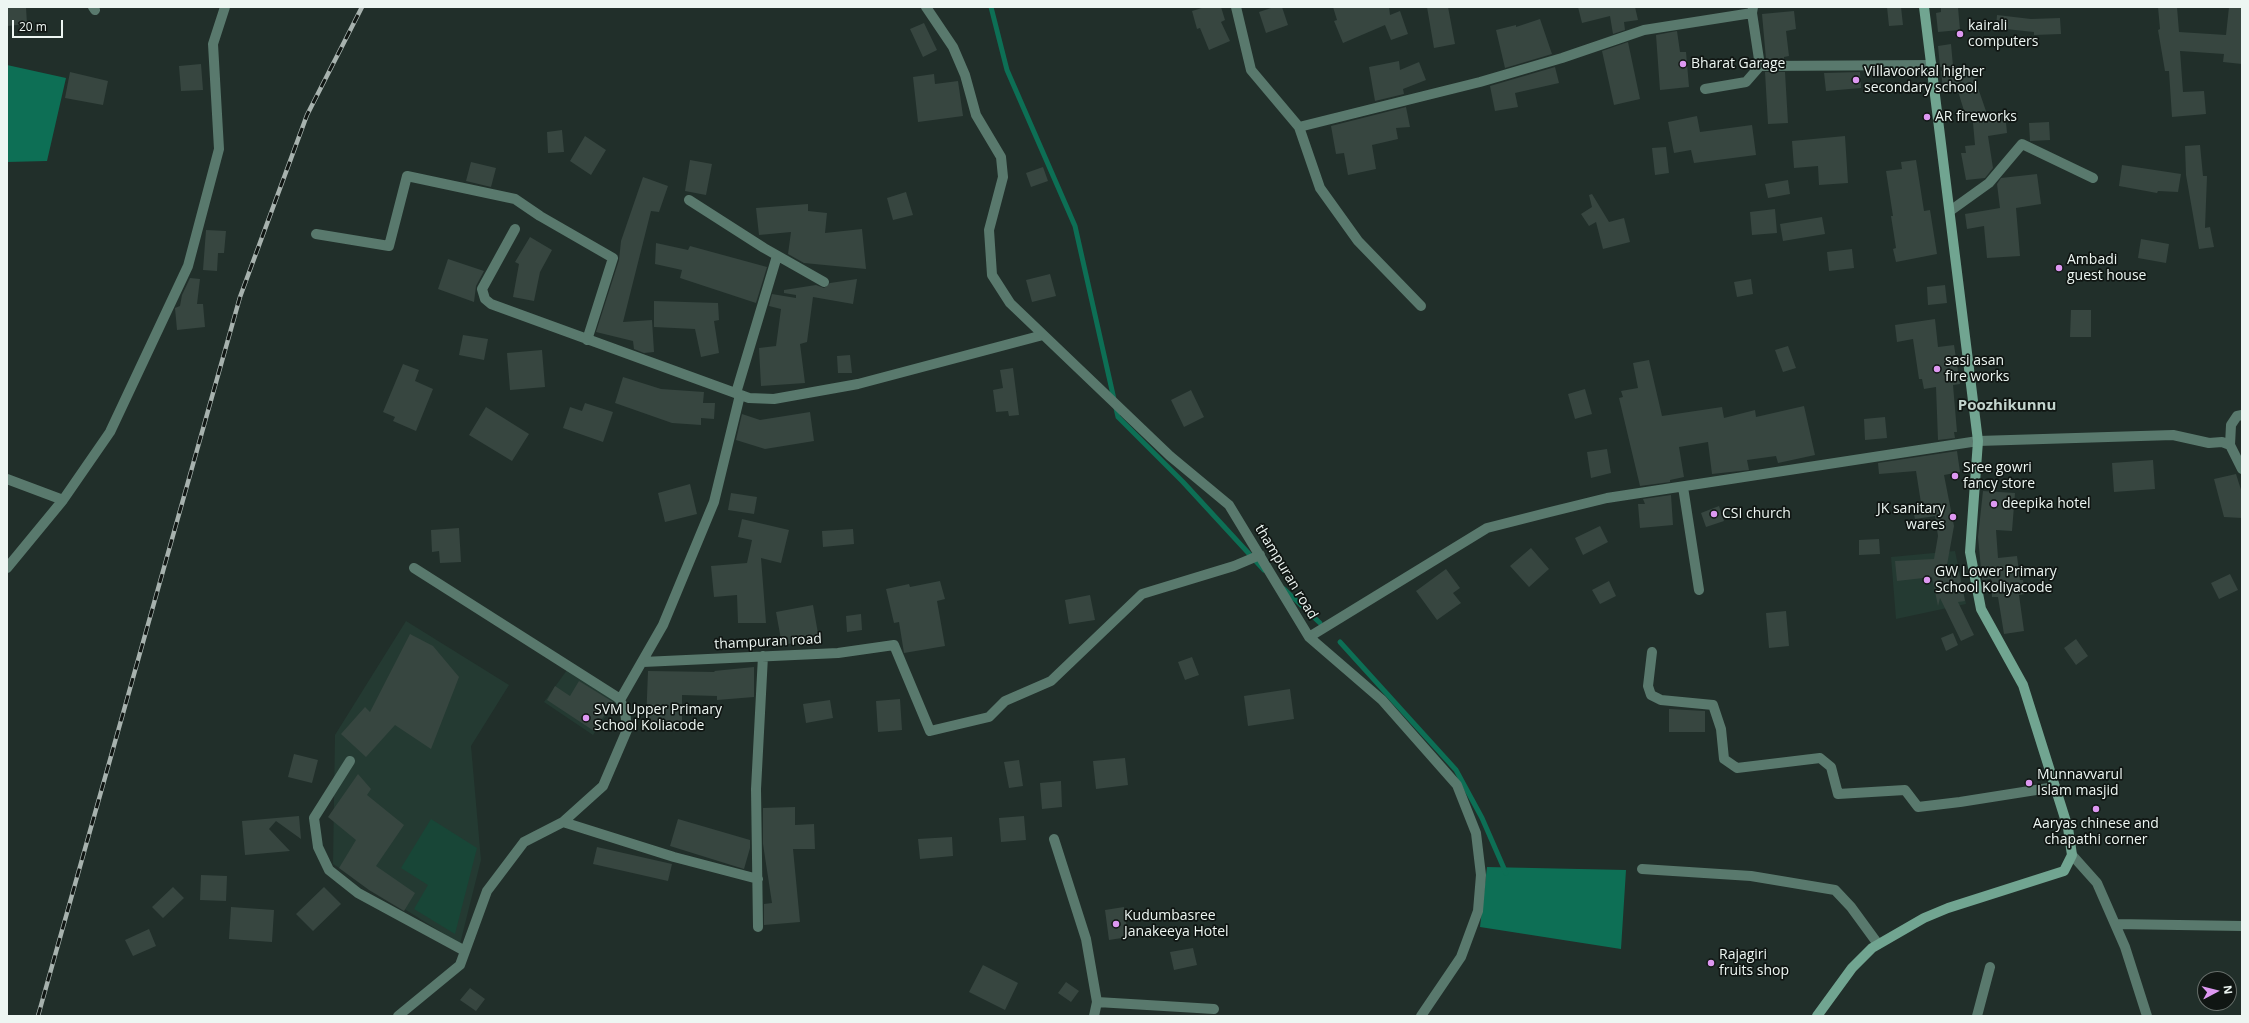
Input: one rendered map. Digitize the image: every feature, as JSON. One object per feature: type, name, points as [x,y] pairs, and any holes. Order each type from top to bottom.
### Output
[{"type":"main road","points":[[1817,1016],[1852,968],[1878,944],[1924,918],[1948,908],[2064,871],[2069,864],[2072,855],[2068,828],[2023,685],[1981,609],[1970,552],[1978,441],[1924,7]]},
{"type":"street","points":[[7,568],[63,500],[110,432],[188,266],[219,149],[213,44],[225,7]]},
{"type":"street","name":"thampuran road","points":[[926,7],[941,26],[954,47],[965,75],[976,115],[1001,157],[1003,176],[989,230],[992,276],[1010,303],[1170,456],[1229,505],[1310,637],[1382,700],[1457,784],[1477,840],[1481,875],[1478,910],[1461,957],[1421,1016]]},
{"type":"street","points":[[1236,7],[1252,70],[1299,127],[1320,188],[1358,241],[1421,306]]},
{"type":"street","points":[[1299,127],[1480,82],[1562,58],[1644,30],[1752,10],[1760,66]]},
{"type":"street","points":[[1705,89],[1746,82],[1760,66],[1932,65]]},
{"type":"street","points":[[1950,211],[1989,183],[2022,144],[2093,178]]},
{"type":"street","points":[[316,234],[389,246],[407,176],[515,199],[540,216],[613,258],[587,340]]},
{"type":"street","points":[[689,200],[777,256],[824,282]]},
{"type":"street","points":[[515,229],[482,289],[485,299],[491,304],[749,398],[774,399],[858,384],[1044,335]]},
{"type":"street","points":[[620,700],[663,625],[714,502],[738,394],[777,256]]},
{"type":"street","points":[[2242,415],[2236,416],[2231,425],[2230,445],[2242,469]]},
{"type":"street","points":[[1310,637],[1487,528],[1608,498],[1978,441],[2173,435],[2210,443],[2222,442],[2230,445]]},
{"type":"street","points":[[7,479],[63,500]]},
{"type":"street","points":[[1683,486],[1700,590]]},
{"type":"street","name":"thampuran road","points":[[643,662],[838,653],[894,645],[930,731],[989,717],[1005,701],[1051,681],[1142,594],[1242,563],[1259,556]]},
{"type":"street","points":[[398,1016],[460,965],[487,891],[524,842],[563,822],[603,786],[627,730],[625,711],[617,697],[414,568]]},
{"type":"street","points":[[1652,652],[1648,686],[1652,695],[1661,700],[1713,705],[1721,729],[1724,759],[1737,768],[1820,758],[1831,767],[1838,794],[1905,790],[1918,807],[2055,787]]},
{"type":"street","points":[[758,927],[756,789],[763,656]]},
{"type":"street","points":[[350,761],[314,818],[318,846],[329,870],[358,893],[465,951]]},
{"type":"street","points":[[563,822],[674,857],[758,879]]},
{"type":"street","points":[[1054,839],[1086,939],[1097,1002],[1094,1016]]},
{"type":"street","points":[[2072,855],[2097,883],[2125,947],[2147,1016]]},
{"type":"street","points":[[1642,869],[1751,876],[1835,890],[1851,907],[1878,944]]},
{"type":"street","points":[[2115,924],[2242,926]]},
{"type":"street","points":[[1977,1016],[1990,967]]},
{"type":"street","points":[[1097,1002],[1214,1009]]},
{"type":"shaded area","points":[[7,65],[66,78],[47,161],[7,162]]},
{"type":"shaded area","name":"GW Lower Primary School Koliyacode","points":[[1955,551],[1966,604],[1896,619],[1891,557]]},
{"type":"shaded area","points":[[406,621],[509,685],[471,746],[481,860],[460,944],[333,864],[335,735]]},
{"type":"shaded area","name":"SVM Upper Primary School Koliacode","points":[[567,670],[617,700],[593,735],[544,702]]},
{"type":"shaded area","points":[[431,819],[477,848],[455,934],[414,909],[428,885],[401,868]]},
{"type":"shaded area","points":[[1487,867],[1626,870],[1621,949],[1480,927]]},
{"type":"building","points":[[7,7],[26,7],[27,24],[7,26]]},
{"type":"building","points":[[1205,7],[1221,7],[1225,20],[1221,22],[1230,41],[1209,50],[1200,28],[1197,29],[1192,11]]},
{"type":"building","points":[[1274,7],[1282,7],[1288,25],[1266,33],[1259,12]]},
{"type":"building","points":[[1333,7],[1389,7],[1390,15],[1400,11],[1408,34],[1391,40],[1385,25],[1343,43],[1334,21],[1337,20]]},
{"type":"building","points":[[1427,7],[1448,7],[1455,44],[1434,48]]},
{"type":"building","points":[[1578,7],[1635,7],[1638,20],[1624,22],[1625,30],[1613,34],[1610,16],[1582,23]]},
{"type":"building","points":[[1887,7],[1901,7],[1903,25],[1889,26]]},
{"type":"building","points":[[1941,7],[1958,7],[1960,30],[1938,32],[1936,13],[1941,12]]},
{"type":"building","points":[[2158,7],[2177,7],[2179,32],[2226,35],[2229,7],[2242,7],[2242,64],[2223,62],[2224,54],[2180,51],[2183,92],[2204,91],[2206,114],[2172,117],[2169,71],[2165,71],[2158,30],[2160,29]]},
{"type":"building","points":[[1794,11],[1796,29],[1786,31],[1789,56],[1784,57],[1784,59],[1766,59],[1762,14]]},
{"type":"building","points":[[1997,15],[2031,19],[2060,18],[2061,34],[2034,35],[2034,32],[1996,28]]},
{"type":"building","points":[[1540,19],[1552,54],[1505,68],[1496,30],[1516,25],[1516,27]]},
{"type":"building","points":[[924,23],[937,50],[923,57],[910,29]]},
{"type":"building","points":[[1677,31],[1680,52],[1686,52],[1689,87],[1660,90],[1656,35]]},
{"type":"building","points":[[1628,42],[1640,99],[1614,105],[1602,51]]},
{"type":"building","points":[[1951,44],[1953,66],[1940,67],[1938,46]]},
{"type":"building","points":[[1399,61],[1400,70],[1419,62],[1426,80],[1403,89],[1404,94],[1375,101],[1369,67]]},
{"type":"building","points":[[201,64],[203,90],[181,91],[179,66]]},
{"type":"building","points":[[1555,67],[1559,83],[1515,93],[1518,107],[1495,111],[1490,86]]},
{"type":"building","points":[[1976,68],[1977,85],[1987,114],[2005,112],[2007,133],[1988,136],[1993,168],[1985,178],[1966,180],[1961,153],[1966,153],[1965,146],[1975,145],[1972,112],[1965,114],[1957,88],[1943,89],[1941,71]]},
{"type":"building","points":[[70,72],[108,81],[103,105],[65,98]]},
{"type":"building","points":[[1765,72],[1785,72],[1788,123],[1768,124]]},
{"type":"building","points":[[1860,72],[1861,88],[1826,91],[1824,73]]},
{"type":"building","points":[[934,74],[935,84],[958,81],[963,116],[918,122],[913,77]]},
{"type":"building","points":[[1406,107],[1410,127],[1396,128],[1398,139],[1372,145],[1376,169],[1348,175],[1344,153],[1336,154],[1331,126]]},
{"type":"building","points":[[1697,116],[1700,132],[1752,125],[1756,155],[1694,163],[1691,150],[1674,153],[1668,122]]},
{"type":"building","points":[[2049,122],[2050,140],[2030,141],[2029,123]]},
{"type":"building","points":[[562,130],[564,152],[548,153],[547,132]]},
{"type":"building","points":[[585,136],[606,150],[591,175],[570,161]]},
{"type":"building","points":[[1845,136],[1848,183],[1819,185],[1818,166],[1794,168],[1792,141]]},
{"type":"building","points":[[2200,145],[2203,176],[2207,176],[2205,228],[2210,227],[2214,247],[2199,249],[2186,175],[2185,146]]},
{"type":"building","points":[[1666,147],[1669,173],[1655,175],[1652,148]]},
{"type":"building","points":[[690,160],[712,164],[706,195],[685,191]]},
{"type":"building","points":[[1916,160],[1924,211],[1930,210],[1937,254],[1896,262],[1893,249],[1896,248],[1891,216],[1893,216],[1886,171],[1902,169],[1901,162]]},
{"type":"building","points":[[471,162],[496,168],[491,187],[466,181]]},
{"type":"building","points":[[2122,165],[2181,174],[2178,192],[2158,191],[2157,193],[2119,186]]},
{"type":"building","points":[[1043,167],[1048,181],[1031,187],[1026,173]]},
{"type":"building","points":[[2037,174],[2041,204],[2016,208],[2020,256],[1987,258],[1984,226],[1967,229],[1965,214],[2000,208],[1997,184],[2001,178]]},
{"type":"building","points":[[643,177],[668,186],[659,212],[651,211],[623,322],[652,320],[654,352],[644,353],[634,349],[633,341],[596,332],[619,260],[621,241]]},
{"type":"building","points":[[1788,180],[1790,194],[1768,198],[1765,184]]},
{"type":"building","points":[[906,192],[913,215],[893,220],[887,198]]},
{"type":"building","points":[[1592,194],[1609,222],[1624,218],[1630,242],[1603,249],[1596,222],[1589,226],[1581,214],[1592,207],[1589,195]]},
{"type":"building","points":[[808,204],[808,211],[827,213],[825,233],[862,229],[866,269],[804,263],[788,254],[791,232],[759,235],[756,208]]},
{"type":"building","points":[[1775,209],[1777,233],[1752,235],[1750,212]]},
{"type":"building","points":[[1822,217],[1825,234],[1783,241],[1780,224]]},
{"type":"building","points":[[206,230],[226,231],[224,253],[218,253],[217,271],[203,270]]},
{"type":"building","points":[[530,237],[552,250],[540,272],[534,301],[513,297],[519,264],[515,262]]},
{"type":"building","points":[[2141,239],[2169,244],[2166,263],[2138,258]]},
{"type":"building","points":[[656,243],[688,250],[690,246],[767,267],[756,303],[680,278],[682,270],[655,264]]},
{"type":"building","points":[[1852,249],[1854,268],[1829,271],[1827,252]]},
{"type":"building","points":[[448,259],[484,271],[476,286],[474,302],[438,289]]},
{"type":"building","points":[[1050,274],[1056,296],[1032,302],[1026,280]]},
{"type":"building","points":[[190,278],[200,279],[197,304],[203,304],[205,327],[177,330],[175,308],[180,306],[182,295]]},
{"type":"building","points":[[857,279],[853,304],[813,297],[807,342],[800,344],[805,383],[761,386],[759,348],[776,346],[781,309],[769,306],[772,294],[796,298],[796,295],[784,293],[784,290],[816,285],[824,288],[830,283]]},
{"type":"building","points":[[1751,279],[1753,294],[1737,297],[1734,282]]},
{"type":"building","points":[[1945,285],[1947,303],[1928,305],[1927,287]]},
{"type":"building","points":[[654,301],[718,303],[719,320],[714,321],[719,353],[701,357],[695,329],[654,327]]},
{"type":"building","points":[[2071,310],[2091,310],[2091,337],[2070,337]]},
{"type":"building","points":[[1935,319],[1938,347],[1954,345],[1960,384],[1953,385],[1957,432],[1954,432],[1955,438],[1938,440],[1936,387],[1924,389],[1922,379],[1919,379],[1913,339],[1897,342],[1895,325]]},
{"type":"building","points":[[463,335],[488,339],[484,360],[459,355]]},
{"type":"building","points":[[1788,346],[1796,368],[1783,372],[1775,350]]},
{"type":"building","points":[[542,350],[545,387],[510,390],[507,353]]},
{"type":"building","points":[[850,355],[852,373],[838,373],[837,356]]},
{"type":"building","points":[[1649,360],[1662,416],[1722,407],[1724,418],[1755,410],[1756,417],[1804,406],[1815,455],[1778,463],[1776,456],[1747,460],[1749,470],[1712,474],[1708,442],[1679,447],[1684,477],[1670,480],[1670,482],[1640,486],[1619,398],[1623,397],[1621,391],[1638,388],[1633,363]]},
{"type":"building","points":[[403,364],[419,370],[415,381],[433,389],[416,431],[393,421],[395,417],[383,412]]},
{"type":"building","points":[[1013,368],[1019,415],[1009,416],[1008,411],[996,412],[993,390],[1003,388],[1000,370]]},
{"type":"building","points":[[623,377],[661,389],[704,392],[703,403],[715,403],[714,419],[701,418],[701,425],[672,423],[615,403]]},
{"type":"building","points":[[1585,389],[1592,414],[1575,419],[1568,394]]},
{"type":"building","points":[[1191,390],[1204,417],[1184,427],[1171,400]]},
{"type":"building","points":[[585,403],[613,412],[603,442],[563,428],[570,407],[582,411]]},
{"type":"building","points":[[486,407],[529,434],[512,461],[469,435]]},
{"type":"building","points":[[810,412],[814,441],[765,449],[736,440],[742,414],[760,420]]},
{"type":"building","points":[[1885,417],[1887,438],[1865,440],[1864,419]]},
{"type":"building","points":[[1607,449],[1611,473],[1591,478],[1587,452]]},
{"type":"building","points":[[1957,451],[1960,472],[1944,475],[1954,526],[1945,576],[1959,572],[1965,601],[1958,602],[1974,635],[1961,641],[1940,598],[1938,606],[1932,577],[1897,581],[1895,561],[1934,559],[1938,536],[1935,516],[1915,519],[1912,505],[1921,503],[1916,471],[1879,474],[1878,463]]},
{"type":"building","points":[[2153,460],[2155,489],[2114,492],[2112,463]]},
{"type":"building","points":[[2236,474],[2242,493],[2242,518],[2224,517],[2214,479]]},
{"type":"building","points":[[690,484],[697,514],[665,522],[658,493]]},
{"type":"building","points":[[1983,491],[2015,493],[2012,531],[1996,530],[1998,558],[2017,556],[2020,580],[2023,580],[2025,594],[2019,595],[2024,631],[2004,634],[1998,597],[1992,597],[1991,579],[1982,580],[1978,537]]},
{"type":"building","points":[[731,493],[757,497],[754,514],[728,510]]},
{"type":"building","points":[[1671,495],[1673,525],[1640,528],[1638,504],[1645,504],[1643,499]]},
{"type":"building","points":[[1719,506],[1724,521],[1706,527],[1701,513]]},
{"type":"building","points":[[742,519],[789,530],[781,563],[761,558],[766,623],[738,623],[737,595],[714,597],[711,566],[747,563],[752,540],[738,537]]},
{"type":"building","points":[[1600,526],[1608,542],[1583,555],[1575,538]]},
{"type":"building","points":[[459,528],[461,562],[440,563],[439,551],[432,552],[431,530]]},
{"type":"building","points":[[853,529],[854,544],[823,547],[822,531]]},
{"type":"building","points":[[1879,539],[1880,554],[1859,555],[1859,540]]},
{"type":"building","points":[[1531,548],[1549,569],[1529,587],[1510,566]]},
{"type":"building","points":[[1446,569],[1460,588],[1453,593],[1461,603],[1437,620],[1416,591]]},
{"type":"building","points":[[2230,574],[2238,590],[2219,599],[2211,583]]},
{"type":"building","points":[[940,581],[945,599],[937,601],[945,646],[904,653],[899,622],[894,623],[886,589],[909,584],[910,587]]},
{"type":"building","points":[[1609,581],[1616,596],[1600,604],[1592,590]]},
{"type":"building","points":[[1090,595],[1095,620],[1069,624],[1065,600]]},
{"type":"building","points":[[813,605],[819,639],[782,645],[776,612]]},
{"type":"building","points":[[1786,611],[1789,646],[1769,648],[1766,613]]},
{"type":"building","points":[[861,614],[862,630],[847,632],[846,616]]},
{"type":"building","points":[[1953,633],[1958,645],[1946,651],[1941,638]]},
{"type":"building","points":[[410,634],[433,646],[459,677],[431,749],[395,725],[366,757],[341,734],[365,707],[370,712]]},
{"type":"building","points":[[2076,639],[2088,656],[2076,665],[2064,648]]},
{"type":"building","points":[[1192,657],[1199,675],[1185,680],[1178,662]]},
{"type":"building","points":[[754,667],[754,697],[717,700],[717,696],[682,695],[682,724],[646,723],[648,671],[715,672],[714,671]]},
{"type":"building","name":"SVM Upper Primary School Koliacode","points":[[579,681],[613,702],[594,731],[547,700],[555,686],[570,696]]},
{"type":"building","points":[[1290,689],[1294,719],[1248,726],[1244,696]]},
{"type":"building","points":[[900,699],[902,730],[878,732],[876,701]]},
{"type":"building","points":[[830,700],[833,718],[806,723],[803,704]]},
{"type":"building","points":[[1669,709],[1705,711],[1705,732],[1669,732]]},
{"type":"building","points":[[294,754],[318,760],[312,783],[288,777]]},
{"type":"building","points":[[1125,758],[1128,785],[1096,789],[1093,761]]},
{"type":"building","points":[[1019,760],[1023,786],[1009,788],[1004,762]]},
{"type":"building","points":[[358,774],[371,789],[367,795],[404,825],[376,866],[415,893],[404,911],[369,890],[339,868],[356,840],[328,817]]},
{"type":"building","points":[[1061,781],[1062,807],[1042,809],[1040,783]]},
{"type":"building","points":[[795,807],[795,825],[814,824],[815,849],[793,849],[800,922],[764,925],[764,904],[772,903],[763,844],[763,808]]},
{"type":"building","points":[[299,816],[301,839],[276,821],[269,829],[290,851],[245,855],[242,821]]},
{"type":"building","points":[[1024,816],[1026,840],[1001,842],[999,818]]},
{"type":"building","points":[[678,819],[750,840],[750,848],[744,869],[670,846]]},
{"type":"building","points":[[952,837],[953,856],[920,859],[918,839]]},
{"type":"building","points":[[597,847],[672,864],[668,881],[593,864]]},
{"type":"building","points":[[201,875],[227,876],[226,901],[200,900]]},
{"type":"building","points":[[173,887],[184,898],[163,918],[152,907]]},
{"type":"building","points":[[324,887],[341,904],[313,931],[296,914]]},
{"type":"building","points":[[231,907],[274,910],[272,942],[229,939]]},
{"type":"building","name":"Kudumbasree Janakeeya Hotel","points":[[1124,907],[1128,937],[1109,940],[1105,910]]},
{"type":"building","points":[[149,929],[156,946],[133,956],[125,940]]},
{"type":"building","points":[[1193,948],[1197,965],[1174,970],[1170,952]]},
{"type":"building","points":[[983,965],[1018,983],[1005,1010],[969,992]]},
{"type":"building","points":[[1066,982],[1079,991],[1071,1002],[1058,993]]},
{"type":"building","points":[[470,988],[485,999],[476,1011],[460,1000]]},
{"type":"waterway","points":[[991,7],[1007,70],[1075,226],[1118,417],[1183,482],[1264,570]]},
{"type":"waterway","points":[[1284,589],[1320,623]]},
{"type":"waterway","points":[[1340,642],[1456,770],[1482,818],[1506,873]]},
{"type":"railway","points":[[38,1016],[240,297],[307,115],[362,7]]},
{"type":"place","name":"kairali computers","points":[[1960,34]]},
{"type":"place","name":"Bharat Garage","points":[[1683,64]]},
{"type":"place","name":"Villavoorkal higher secondary school","points":[[1856,80]]},
{"type":"place","name":"AR fireworks","points":[[1927,117]]},
{"type":"place","name":"Ambadi guest house","points":[[2059,268]]},
{"type":"place","name":"sasi asan fire works","points":[[1937,369]]},
{"type":"place","name":"Sree gowri fancy store","points":[[1955,476]]},
{"type":"place","name":"deepika hotel","points":[[1994,504]]},
{"type":"place","name":"CSI church","points":[[1714,514]]},
{"type":"place","name":"JK sanitary wares","points":[[1953,517]]},
{"type":"place","name":"GW Lower Primary School Koliyacode","points":[[1927,580]]},
{"type":"place","name":"SVM Upper Primary School Koliacode","points":[[586,718]]},
{"type":"place","name":"Munnavvarul Islam masjid","points":[[2029,783]]},
{"type":"place","name":"Aaryas chinese and chapathi corner","points":[[2096,809]]},
{"type":"place","name":"Kudumbasree Janakeeya Hotel","points":[[1116,924]]},
{"type":"place","name":"Rajagiri fruits shop","points":[[1711,963]]},
{"type":"district","name":"Poozhikunnu","points":[[2007,406]]}]
